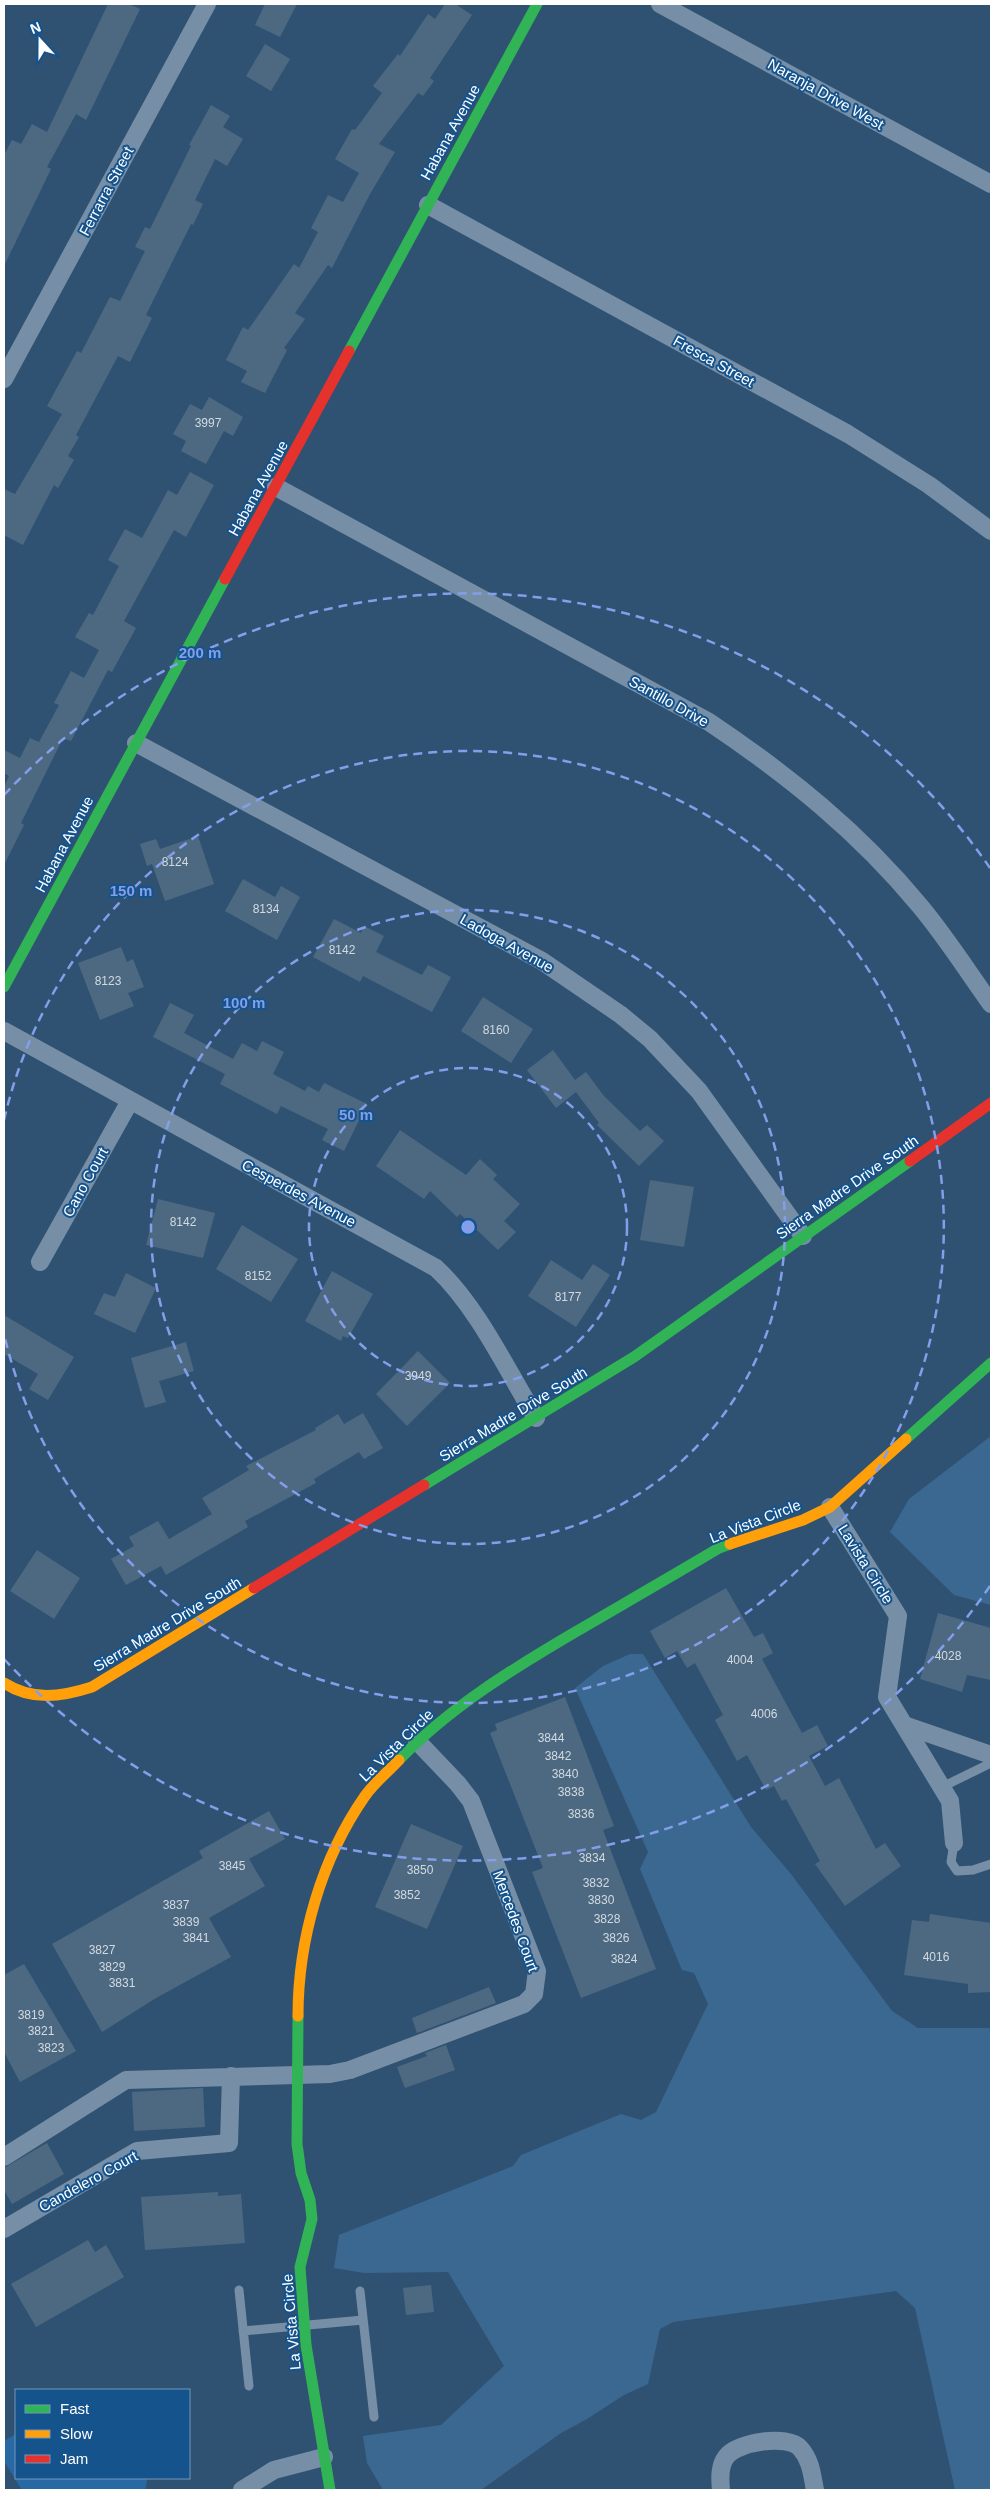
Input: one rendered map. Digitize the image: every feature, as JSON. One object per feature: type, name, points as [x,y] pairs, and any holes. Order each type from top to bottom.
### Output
[{"type":"street","name":"Ferrarra Street","points":[[4,379],[207,4]]},
{"type":"street","name":"Habana Avenue","points":[[4,987],[537,4]]},
{"type":"street","name":"Naranja Drive West","points":[[660,4],[991,184]]},
{"type":"street","name":"Fresca Street","points":[[428,205],[848,434],[929,485],[991,531]]},
{"type":"street","name":"Santillo Drive","points":[[276,487],[709,722],[766,760],[843,825],[887,868],[921,907],[991,1004]]},
{"type":"street","name":"Ladoga Avenue","points":[[136,743],[542,961],[621,1015],[650,1038],[699,1091],[803,1236]]},
{"type":"street","name":"Cesperdes Avenue","points":[[4,1031],[436,1268],[451,1282],[468,1305],[536,1418]]},
{"type":"street","name":"Cano Court","points":[[40,1262],[130,1101]]},
{"type":"street","name":"Sierra Madre Drive South","points":[[4,1683],[25,1693],[45,1697],[69,1695],[92,1687],[634,1357],[991,1103]]},
{"type":"street","name":"La Vista Circle","points":[[330,2490],[306,2345],[306,2325],[300,2267],[312,2218],[310,2200],[301,2174],[296,2144],[300,1968],[306,1930],[317,1892],[338,1844],[366,1796],[418,1741],[468,1699],[547,1649],[719,1548],[767,1530],[803,1520],[830,1507],[991,1364]]},
{"type":"street","name":"Lavista Circle","points":[[830,1507],[898,1616],[887,1696],[950,1801],[954,1843]]},
{"type":"street","points":[[904,1725],[991,1755]]},
{"type":"street","name":"Mercedes Court","points":[[299,2076],[350,2070],[524,2004],[534,1994],[537,1971],[471,1801],[458,1784],[418,1741]]},
{"type":"street","points":[[4,2157],[126,2080],[231,2076],[299,2076]]},
{"type":"street","name":"Candelero Court","points":[[4,2229],[137,2151],[229,2143],[231,2076]]},
{"type":"street","points":[[721,2490],[720,2477],[726,2456],[743,2445],[782,2439],[799,2446],[809,2460],[815,2490]]},
{"type":"street","points":[[242,2490],[274,2470],[324,2457]]},
{"type":"lane","points":[[942,1787],[991,1763]]},
{"type":"lane","name":"Lavista Circle","points":[[954,1843],[951,1862],[957,1871],[974,1870],[991,1864]]},
{"type":"lane","points":[[239,2290],[249,2386]]},
{"type":"lane","points":[[360,2291],[374,2417]]},
{"type":"lane","points":[[243,2331],[363,2320]]},
{"type":"shaded area","points":[[991,1436],[991,1605],[954,1595],[890,1532],[909,1499]]},
{"type":"shaded area","points":[[630,1654],[643,1654],[751,1827],[791,1874],[892,2011],[918,2028],[991,2028],[991,2490],[955,2490],[915,2308],[896,2291],[673,2322],[660,2329],[648,2384],[624,2395],[561,2433],[481,2490],[383,2490],[367,2463],[363,2436],[441,2425],[504,2366],[448,2272],[364,2273],[334,2268],[339,2235],[513,2166],[521,2155],[621,2114],[641,2120],[656,2112],[708,2004],[694,1973],[682,1970],[640,1869],[648,1852],[575,1688],[603,1666]]},
{"type":"shaded area","points":[[15,2435],[15,2479],[4,2461],[4,2441]]},
{"type":"shaded area","points":[[15,2479],[146,2479],[147,2481],[145,2490],[22,2490]]},
{"type":"building","points":[[108,4],[129,4],[140,9],[86,120],[76,114],[47,167],[51,169],[4,266],[4,155],[12,140],[21,144],[32,124],[47,132]]},
{"type":"building","points":[[265,4],[297,4],[280,37],[255,25]]},
{"type":"building","points":[[445,4],[455,4],[472,15],[430,78],[434,81],[423,96],[418,93],[379,144],[395,152],[370,194],[332,268],[328,265],[295,313],[305,319],[284,348],[287,350],[265,393],[241,382],[247,371],[226,360],[243,327],[248,330],[294,264],[299,268],[318,232],[311,228],[328,195],[343,202],[359,173],[335,159],[352,129],[355,130],[382,93],[373,86],[398,54],[400,56],[428,14],[435,19]]},
{"type":"building","points":[[265,44],[290,59],[271,91],[246,76]]},
{"type":"building","points":[[211,105],[230,116],[223,127],[243,139],[227,166],[215,159],[195,200],[203,204],[193,225],[191,224],[146,315],[152,318],[130,362],[118,356],[76,435],[79,437],[68,456],[74,460],[58,488],[54,485],[23,545],[4,535],[4,489],[15,494],[62,414],[47,406],[77,351],[81,353],[110,297],[120,301],[145,251],[135,247],[145,227],[150,229],[191,146],[189,145]]},
{"type":"building","points":[[209,397],[243,417],[233,436],[224,431],[206,464],[181,451],[186,441],[173,434],[190,404],[202,410]]},
{"type":"building","points":[[190,472],[214,485],[186,537],[174,530],[124,621],[136,628],[112,672],[108,670],[71,741],[63,738],[21,823],[24,825],[4,865],[4,787],[9,776],[4,773],[4,750],[20,758],[30,738],[39,742],[59,705],[54,703],[71,671],[84,678],[99,650],[75,637],[89,613],[93,615],[119,566],[108,560],[125,529],[142,538],[168,490],[177,495]]},
{"type":"building","points":[[198,836],[214,884],[165,901],[152,864],[147,866],[140,844],[156,839],[160,849]]},
{"type":"building","points":[[243,879],[275,897],[281,886],[300,897],[277,940],[225,911]]},
{"type":"building","points":[[334,919],[361,933],[364,926],[384,936],[376,952],[422,975],[428,965],[451,977],[432,1012],[363,976],[360,982],[313,957]]},
{"type":"building","points":[[121,947],[127,962],[133,959],[144,987],[128,993],[134,1006],[100,1020],[78,963]]},
{"type":"building","points":[[483,997],[533,1029],[511,1063],[461,1031]]},
{"type":"building","points":[[170,1003],[194,1015],[184,1033],[233,1059],[242,1043],[257,1051],[262,1041],[284,1052],[273,1074],[305,1091],[308,1086],[319,1092],[324,1083],[367,1104],[344,1151],[322,1140],[328,1129],[281,1106],[277,1114],[220,1084],[225,1074],[153,1037]]},
{"type":"building","points":[[553,1050],[575,1080],[586,1072],[604,1096],[640,1131],[647,1125],[664,1141],[639,1166],[597,1125],[599,1123],[576,1092],[556,1108],[527,1070]]},
{"type":"building","points":[[400,1130],[466,1175],[480,1159],[497,1175],[493,1179],[520,1204],[504,1221],[516,1232],[498,1250],[460,1214],[457,1217],[430,1191],[424,1199],[376,1166]]},
{"type":"building","points":[[650,1180],[694,1187],[684,1247],[640,1240]]},
{"type":"building","points":[[158,1199],[215,1213],[203,1258],[146,1245]]},
{"type":"building","points":[[242,1225],[298,1259],[271,1302],[216,1269]]},
{"type":"building","points":[[551,1260],[582,1280],[593,1264],[610,1275],[576,1327],[528,1296]]},
{"type":"building","points":[[332,1271],[373,1294],[348,1338],[343,1336],[341,1341],[305,1321]]},
{"type":"building","points":[[126,1273],[156,1288],[135,1333],[94,1314],[104,1293],[115,1297]]},
{"type":"building","points":[[4,1315],[74,1357],[48,1400],[29,1389],[38,1374],[4,1354]]},
{"type":"building","points":[[186,1342],[194,1371],[159,1381],[166,1402],[145,1408],[131,1358]]},
{"type":"building","points":[[418,1351],[450,1383],[407,1426],[376,1394]]},
{"type":"building","points":[[363,1413],[383,1448],[364,1459],[359,1452],[314,1479],[316,1483],[245,1521],[248,1527],[166,1575],[161,1566],[126,1585],[111,1559],[134,1546],[129,1537],[158,1521],[169,1539],[212,1514],[202,1498],[249,1470],[246,1466],[316,1430],[315,1428],[338,1414],[344,1424]]},
{"type":"building","points":[[37,1550],[80,1578],[54,1619],[10,1591]]},
{"type":"building","points":[[726,1588],[754,1637],[763,1633],[773,1653],[762,1659],[802,1733],[817,1725],[828,1746],[809,1756],[825,1786],[839,1778],[876,1849],[885,1843],[901,1866],[845,1906],[815,1864],[820,1861],[786,1799],[782,1801],[774,1786],[766,1790],[747,1755],[737,1761],[715,1720],[723,1715],[695,1663],[687,1668],[677,1651],[665,1658],[650,1631]]},
{"type":"building","points":[[938,1613],[991,1628],[991,1680],[967,1675],[962,1692],[920,1679]]},
{"type":"building","points":[[565,1697],[614,1826],[603,1830],[656,1969],[581,1998],[532,1872],[543,1868],[490,1733],[497,1730],[495,1724]]},
{"type":"building","points":[[269,1811],[285,1839],[249,1859],[265,1886],[209,1918],[231,1957],[156,1998],[102,2032],[52,1944],[203,1858],[199,1851]]},
{"type":"building","points":[[411,1824],[463,1846],[427,1929],[375,1907]]},
{"type":"building","points":[[930,1914],[991,1923],[991,1992],[968,1993],[968,1984],[904,1975],[912,1920],[929,1922]]},
{"type":"building","points":[[24,1964],[76,2051],[20,2082],[4,2052],[4,1975]]},
{"type":"building","points":[[489,1987],[496,2003],[417,2033],[412,2018]]},
{"type":"building","points":[[446,2045],[455,2070],[405,2088],[397,2067],[427,2056],[425,2053]]},
{"type":"building","points":[[203,2088],[205,2127],[134,2131],[132,2092]]},
{"type":"building","points":[[47,2143],[64,2174],[12,2204],[4,2190],[4,2168]]},
{"type":"building","points":[[218,2192],[218,2196],[241,2194],[245,2243],[145,2250],[141,2197]]},
{"type":"building","points":[[88,2240],[95,2252],[106,2245],[124,2277],[36,2327],[11,2284]]},
{"type":"building","points":[[431,2285],[434,2312],[406,2315],[403,2288]]},
{"type":"traffic: fast","points":[[349,351],[537,4]]},
{"type":"traffic: fast","points":[[4,987],[225,579]]},
{"type":"traffic: fast","points":[[424,1485],[634,1357],[910,1161]]},
{"type":"traffic: fast","points":[[906,1439],[991,1363]]},
{"type":"traffic: fast","points":[[399,1760],[439,1723],[506,1674],[719,1548],[730,1544]]},
{"type":"traffic: fast","points":[[298,2016],[297,2144],[301,2173],[310,2200],[312,2219],[300,2267],[306,2345],[330,2490]]},
{"type":"traffic: slow","points":[[730,1544],[803,1520],[830,1507],[906,1439]]},
{"type":"traffic: slow","points":[[4,1683],[25,1693],[36,1695],[58,1695],[92,1687],[254,1588]]},
{"type":"traffic: slow","points":[[298,2016],[302,1958],[315,1901],[324,1873],[349,1820],[365,1796],[399,1760]]},
{"type":"traffic: jam","points":[[225,579],[349,351]]},
{"type":"traffic: jam","points":[[910,1161],[991,1103]]},
{"type":"traffic: jam","points":[[254,1588],[424,1485]]}]
